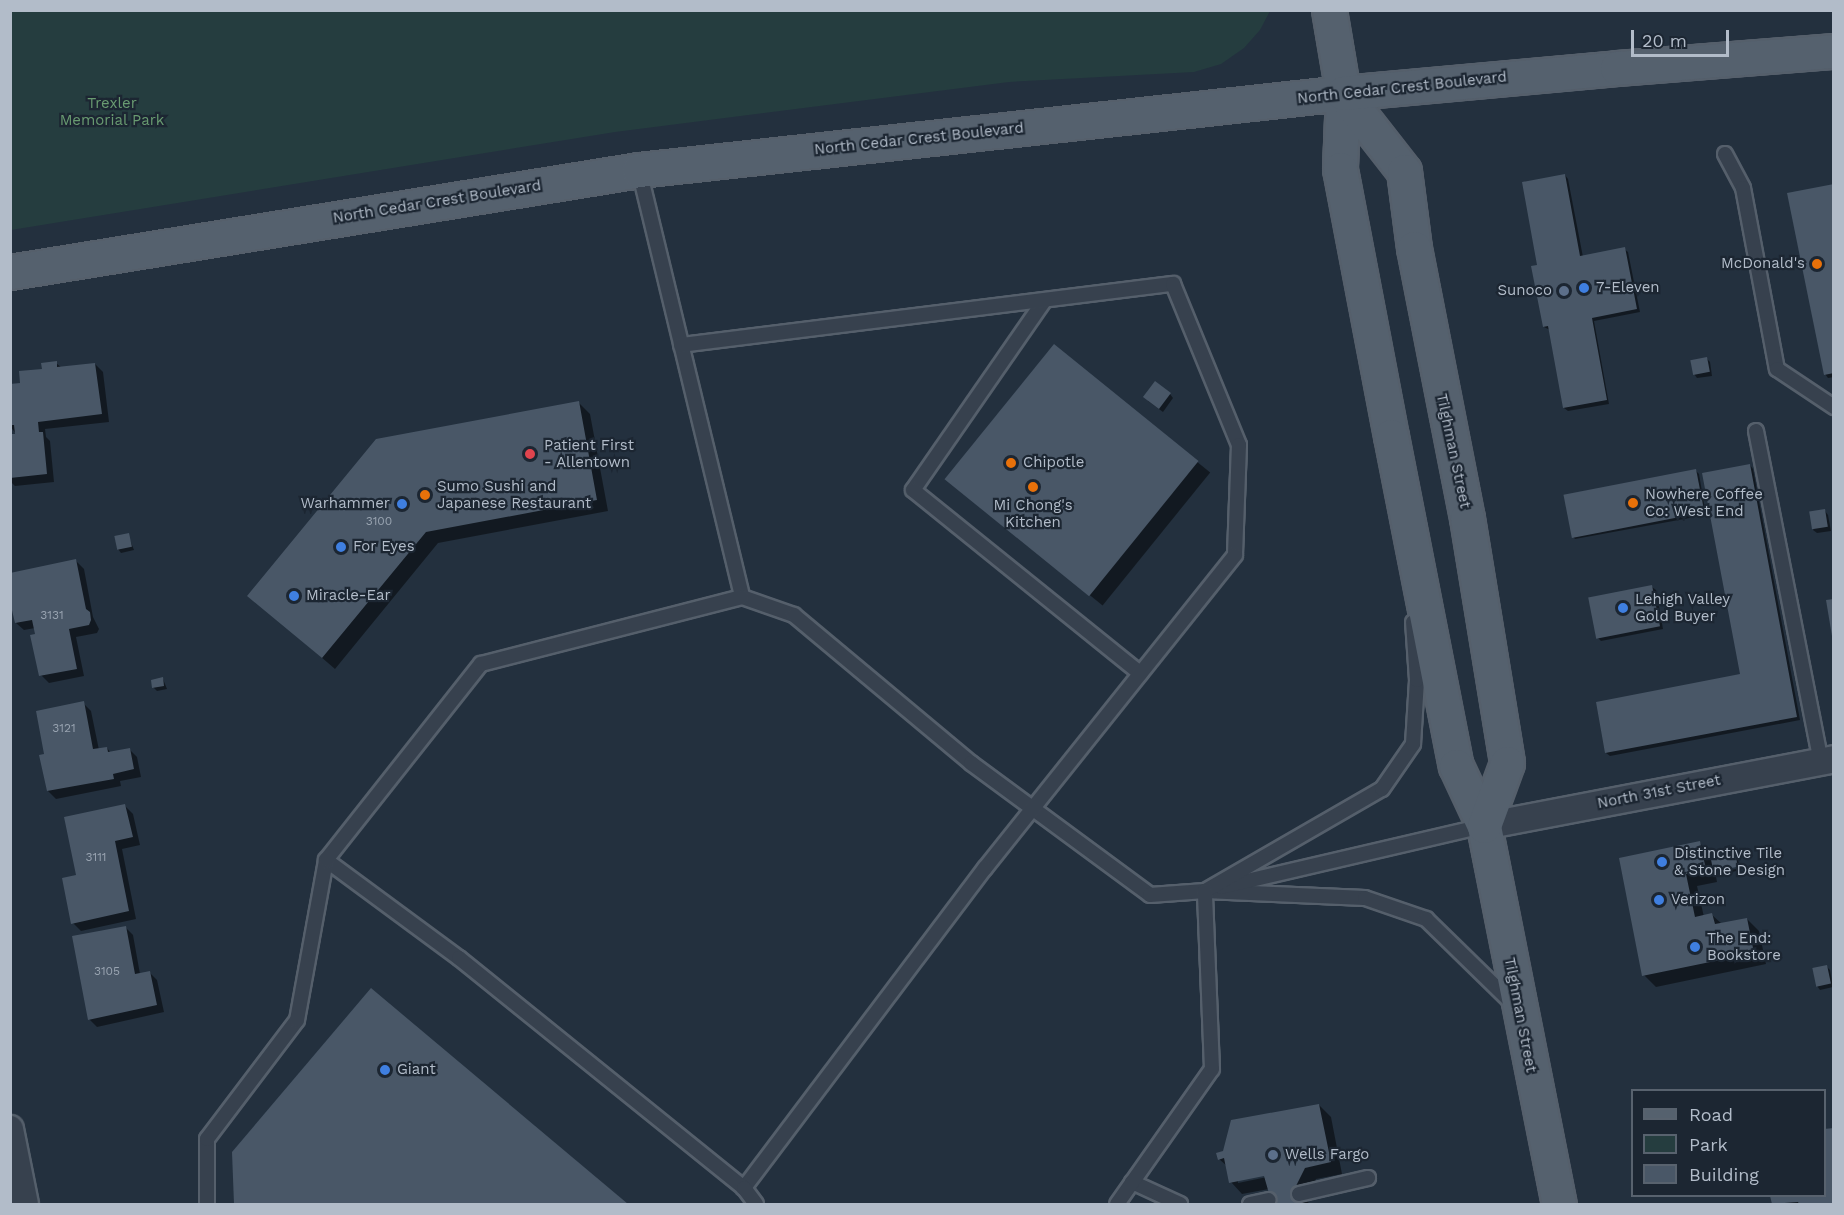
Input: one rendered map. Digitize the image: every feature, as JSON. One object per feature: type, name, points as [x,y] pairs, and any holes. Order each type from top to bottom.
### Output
[{"type":"main road","name":"Tilghman Street","points":[[1329,10],[1343,93],[1340,169],[1406,513],[1456,766],[1484,826],[1518,1010],[1559,1204]]},
{"type":"main road","name":"North Cedar Crest Boulevard","points":[[10,272],[639,170],[1343,93],[1833,51]]},
{"type":"main road","name":"Tilghman Street","points":[[1343,93],[1404,171],[1413,248],[1467,518],[1507,763],[1484,826]]},
{"type":"street","name":"North 31st Street","points":[[1484,826],[1827,760]]},
{"type":"street","points":[[10,1130],[25,1204]]},
{"type":"lane","points":[[1725,154],[1743,188],[1777,369],[1833,408]]},
{"type":"lane","points":[[639,170],[742,597]]},
{"type":"lane","points":[[681,345],[1173,284],[1239,445],[1235,555],[1032,809],[744,1188]]},
{"type":"lane","points":[[1044,301],[913,490],[1140,673]]},
{"type":"lane","points":[[1756,431],[1827,760]]},
{"type":"lane","points":[[1205,891],[1382,789],[1413,744],[1417,680],[1406,513]]},
{"type":"lane","points":[[207,1204],[207,1139],[297,1020],[326,860],[481,664],[742,597],[794,615],[971,763],[1150,896],[1205,891],[1365,898],[1426,919],[1518,1010]]},
{"type":"lane","points":[[1205,891],[1484,826]]},
{"type":"lane","points":[[326,860],[459,958],[744,1188],[756,1204]]},
{"type":"lane","points":[[1117,1204],[1212,1069],[1205,891]]},
{"type":"lane","points":[[1299,1194],[1368,1178]]},
{"type":"lane","points":[[1132,1182],[1180,1204]]},
{"type":"lane","points":[[1250,1204],[1269,1200]]},
{"type":"green space","name":"Trexler Memorial Park","points":[[11,10],[1270,11],[1260,30],[1244,48],[1221,64],[1194,72],[1009,82],[615,132],[11,230]]},
{"type":"building","name":"Sunoco","points":[[1565,174],[1580,256],[1625,247],[1637,309],[1592,318],[1607,400],[1563,408],[1548,326],[1543,327],[1531,266],[1537,265],[1522,182]]},
{"type":"building","name":"McDonald's","points":[[1834,184],[1834,373],[1824,375],[1787,193]]},
{"type":"building","points":[[1054,344],[1199,461],[1089,596],[944,479]]},
{"type":"building","points":[[1707,357],[1710,372],[1693,375],[1690,360]]},
{"type":"building","points":[[57,361],[57,367],[95,363],[102,414],[38,422],[39,432],[43,432],[47,474],[10,478],[10,434],[15,434],[14,425],[10,425],[10,384],[20,383],[19,371],[42,369],[41,363]]},
{"type":"building","points":[[1155,381],[1171,393],[1159,409],[1143,397]]},
{"type":"building","points":[[579,401],[597,500],[426,532],[322,658],[247,596],[376,439]]},
{"type":"building","points":[[1750,464],[1797,717],[1605,753],[1596,702],[1740,674],[1702,473]]},
{"type":"building","name":"Nowhere Coffee Co: West End","points":[[1696,469],[1704,512],[1572,538],[1563,495]]},
{"type":"building","points":[[1825,509],[1828,527],[1812,529],[1809,512]]},
{"type":"building","points":[[129,533],[132,547],[117,550],[114,536]]},
{"type":"building","points":[[76,559],[86,609],[90,612],[91,620],[89,625],[69,629],[77,669],[39,676],[30,635],[35,634],[32,620],[15,623],[10,602],[10,573]]},
{"type":"building","name":"Lehigh Valley Gold Buyer","points":[[1652,585],[1660,626],[1596,639],[1588,597]]},
{"type":"building","points":[[1834,599],[1834,635],[1832,636],[1826,600]]},
{"type":"building","points":[[163,677],[164,686],[152,688],[151,680]]},
{"type":"building","points":[[84,701],[93,749],[107,747],[108,752],[130,748],[134,769],[113,774],[114,779],[47,791],[39,755],[44,754],[36,711]]},
{"type":"building","points":[[125,804],[133,837],[115,841],[129,911],[71,924],[62,878],[76,875],[64,817]]},
{"type":"building","points":[[1700,841],[1706,870],[1686,874],[1695,917],[1712,913],[1715,924],[1747,918],[1754,953],[1642,976],[1619,858]]},
{"type":"building","points":[[1735,852],[1738,867],[1713,871],[1710,857]]},
{"type":"building","points":[[126,926],[135,974],[150,971],[157,1005],[88,1020],[72,936]]},
{"type":"building","points":[[1827,965],[1831,984],[1816,987],[1812,968]]},
{"type":"building","name":"Giant","points":[[371,988],[628,1204],[234,1204],[232,1152]]},
{"type":"building","name":"Wells Fargo","points":[[1319,1104],[1331,1162],[1305,1168],[1296,1186],[1300,1204],[1272,1204],[1264,1176],[1229,1183],[1224,1158],[1218,1160],[1216,1153],[1223,1151],[1231,1120]]},
{"type":"building","points":[[1834,1128],[1834,1204],[1799,1204],[1798,1202],[1772,1204],[1770,1197],[1826,1197],[1826,1129]]},
{"type":"place","name":"McDonald's","points":[[1817,264]]},
{"type":"place","name":"7-Eleven","points":[[1584,288]]},
{"type":"place","name":"Sunoco","points":[[1564,291]]},
{"type":"place","name":"Patient First - Allentown","points":[[530,454]]},
{"type":"place","name":"Chipotle","points":[[1011,463]]},
{"type":"place","name":"Mi Chong's Kitchen","points":[[1033,487]]},
{"type":"place","name":"Sumo Sushi and Japanese Restaurant","points":[[425,495]]},
{"type":"place","name":"Nowhere Coffee Co: West End","points":[[1633,503]]},
{"type":"place","name":"Warhammer","points":[[402,504]]},
{"type":"place","name":"For Eyes","points":[[341,547]]},
{"type":"place","name":"Miracle-Ear","points":[[294,596]]},
{"type":"place","name":"Lehigh Valley Gold Buyer","points":[[1623,608]]},
{"type":"place","name":"Distinctive Tile & Stone Design","points":[[1662,862]]},
{"type":"place","name":"Verizon","points":[[1659,900]]},
{"type":"place","name":"The End: Bookstore","points":[[1695,947]]},
{"type":"place","name":"Giant","points":[[385,1070]]},
{"type":"place","name":"Wells Fargo","points":[[1273,1155]]}]
